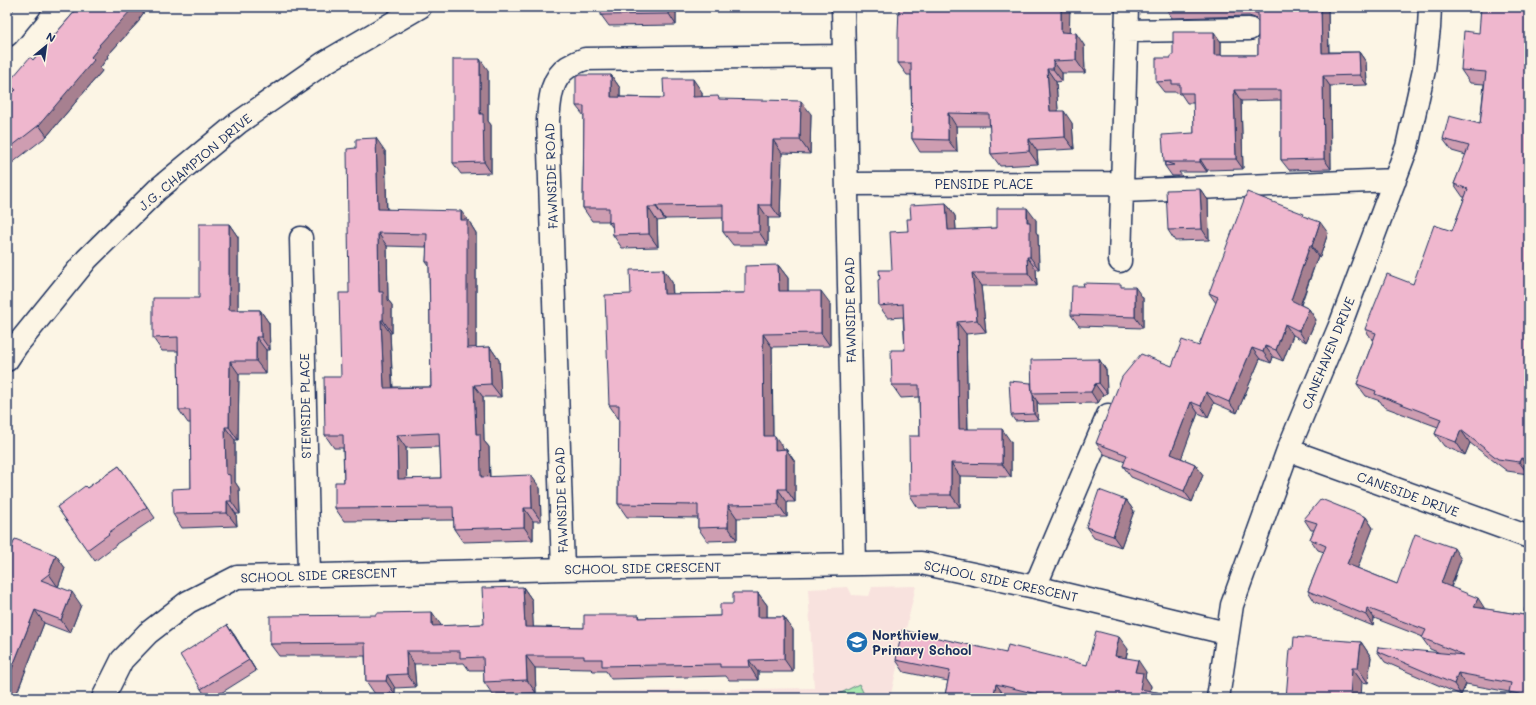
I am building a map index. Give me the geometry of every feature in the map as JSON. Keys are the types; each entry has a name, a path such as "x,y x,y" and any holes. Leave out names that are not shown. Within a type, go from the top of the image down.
{"street":[{"path":"7,35 30,7"},
{"name":"J.G. CHAMPION DRIVE","path":"7,360 17,345 87,259 157,190 238,123 312,72 420,7"},
{"name":"FAWNSIDE ROAD","path":"843,7 855,564"},
{"path":"1120,261 1127,7"},
{"name":"CANEHAVEN DRIVE","path":"1218,698 1226,633 1232,605 1288,450 1341,323 1407,147 1424,70 1430,7"},
{"path":"1126,31 1249,29"},
{"name":"FAWNSIDE ROAD","path":"563,569 548,120 551,97 556,79 567,68 585,59 844,56"},
{"name":"PENSIDE PLACE","path":"847,184 1122,187 1395,180"},
{"name":"STEMSIDE PLACE","path":"301,238 309,574"},
{"path":"1035,587 1112,405"},
{"name":"CANESIDE DRIVE","path":"1288,450 1529,537"},
{"name":"SCHOOL SIDE CRESCENT","path":"103,698 122,660 148,633 188,602 237,577 309,574 920,563 1035,587 1226,633"}],"shaded area":[{"name":"Northview Primary School","path":"916,586 890,698 544,698 595,692 814,688 808,589 848,587 852,595 869,596 872,587"},
{"path":"424,693 489,698 355,698 377,695"}],"green space":[{"path":"859,684 866,698 831,698"}],"building":[{"path":"75,7 131,7 130,8 132,9 99,45 100,46 91,57 94,60 39,125 7,150 7,97 16,90 8,83 30,57 33,60 77,9"},
{"path":"601,7 668,7 669,14 601,15"},
{"path":"899,7 1061,7 1061,32 1076,33 1076,60 1053,61 1053,69 1047,69 1050,111 1064,111 1065,137 1029,139 1029,151 991,154 989,114 948,113 948,140 912,139 911,63 898,63"},
{"path":"1165,7 1201,7 1165,8"},
{"path":"1244,7 1321,7 1322,53 1359,52 1360,75 1323,76 1324,159 1281,160 1281,90 1234,90 1236,159 1200,159 1200,162 1164,162 1162,135 1194,133 1193,93 1180,93 1180,84 1172,84 1172,81 1156,82 1156,58 1171,58 1171,55 1173,55 1173,32 1214,32 1214,55 1258,55 1258,13 1253,13 1248,8"},
{"path":"1481,7 1529,7 1529,460 1521,458 1519,462 1498,459 1461,430 1456,442 1435,434 1441,419 1375,394 1376,391 1357,384 1376,333 1365,329 1387,274 1413,284 1434,225 1452,231 1468,189 1454,184 1469,146 1443,139 1449,116 1480,124 1486,72 1461,70 1464,31 1479,33"},
{"path":"453,59 480,59 480,114 483,114 484,162 453,163"},
{"path":"576,75 611,75 611,97 664,98 663,79 693,79 693,97 718,96 719,99 801,101 800,140 773,140 771,205 759,205 759,232 723,232 723,205 656,206 648,207 649,234 613,235 612,222 609,223 609,208 583,208 584,106 576,106"},
{"path":"376,138 378,209 461,211 461,220 467,220 467,348 490,347 491,384 474,385 476,434 480,434 481,477 531,475 532,508 524,508 524,527 454,529 453,507 335,508 335,482 344,482 343,435 325,435 324,377 341,377 339,293 349,293 347,149 356,148 356,139","holes":["378,233 427,234 426,262 429,262 431,387 384,388 381,320 383,320 383,292 379,292","439,433 441,478 398,479 397,435"]},
{"path":"1165,162 1174,165 1165,166"},
{"path":"1200,189 1202,229 1168,230 1166,190"},
{"path":"1247,192 1304,214 1303,216 1320,222 1312,246 1310,245 1291,300 1309,309 1299,331 1285,324 1276,350 1265,346 1263,352 1252,348 1229,402 1206,392 1201,406 1191,402 1171,454 1195,464 1184,491 1123,466 1127,455 1096,443 1122,377 1141,354 1172,366 1182,340 1199,346 1218,297 1209,293"},
{"path":"946,203 948,230 997,228 997,208 1027,208 1027,222 1030,222 1030,257 1027,257 1028,273 972,273 977,320 957,322 959,429 1002,429 1002,464 951,463 951,495 910,495 909,436 920,436 919,385 892,385 891,350 905,350 903,304 879,306 879,270 892,270 890,232 908,231 907,219 911,219 910,205"},
{"path":"199,224 229,224 229,310 260,310 261,337 256,337 256,361 230,361 229,427 225,427 226,474 230,475 231,501 227,501 227,513 173,514 172,489 191,488 190,410 179,410 178,337 153,338 153,298 199,298"},
{"path":"778,265 779,291 821,291 821,333 763,334 764,436 775,436 775,450 786,449 786,489 778,489 778,504 728,505 728,527 698,528 698,505 618,504 619,405 609,405 605,295 631,294 630,270 663,269 664,294 745,293 745,266"},
{"path":"1083,283 1121,284 1121,287 1135,287 1135,317 1071,315 1072,286 1084,286"},
{"path":"1099,359 1099,383 1095,384 1091,392 1032,393 1031,360"},
{"path":"1009,381 1031,383 1034,414 1011,415"},
{"path":"119,466 147,507 108,533 109,534 87,550 57,507 85,486 87,488"},
{"path":"1099,490 1126,500 1113,536 1086,527"},
{"path":"1321,499 1366,517 1347,564 1397,584 1415,534 1454,548 1441,583 1478,598 1474,607 1524,615 1525,608 1529,609 1529,696 1509,692 1511,683 1458,673 1454,684 1377,651 1378,647 1464,655 1422,638 1426,630 1367,608 1366,615 1308,591 1326,546 1310,539 1317,523 1304,519"},
{"path":"15,539 56,555 49,574 41,580 72,592 61,620 35,610 7,681 7,560"},
{"path":"523,587 525,627 584,628 584,615 639,615 639,618 720,616 720,604 733,604 733,593 758,593 758,617 784,617 784,659 749,660 750,667 720,667 720,664 602,666 602,659 584,659 584,656 526,656 527,680 484,682 483,657 460,658 460,651 406,651 407,674 387,675 386,681 366,681 365,643 270,644 270,616 376,615 376,613 432,612 432,626 484,624 482,588"},
{"path":"227,625 249,660 201,689 180,655"},
{"path":"902,630 1006,653 1008,645 1087,665 1096,631 1119,637 1115,656 1138,660 1135,672 1143,673 1140,689 1167,694 1167,698 1066,698 1055,695 1055,698 1053,698 996,684 993,698 961,698 945,695 950,671 896,660"},
{"path":"1294,637 1361,642 1358,668 1352,668 1350,698 1286,698 1290,649 1293,649"},
{"path":"151,695 162,698 151,698"}],"place":[{"name":"Northview Primary School","path":"857,642"}]}
